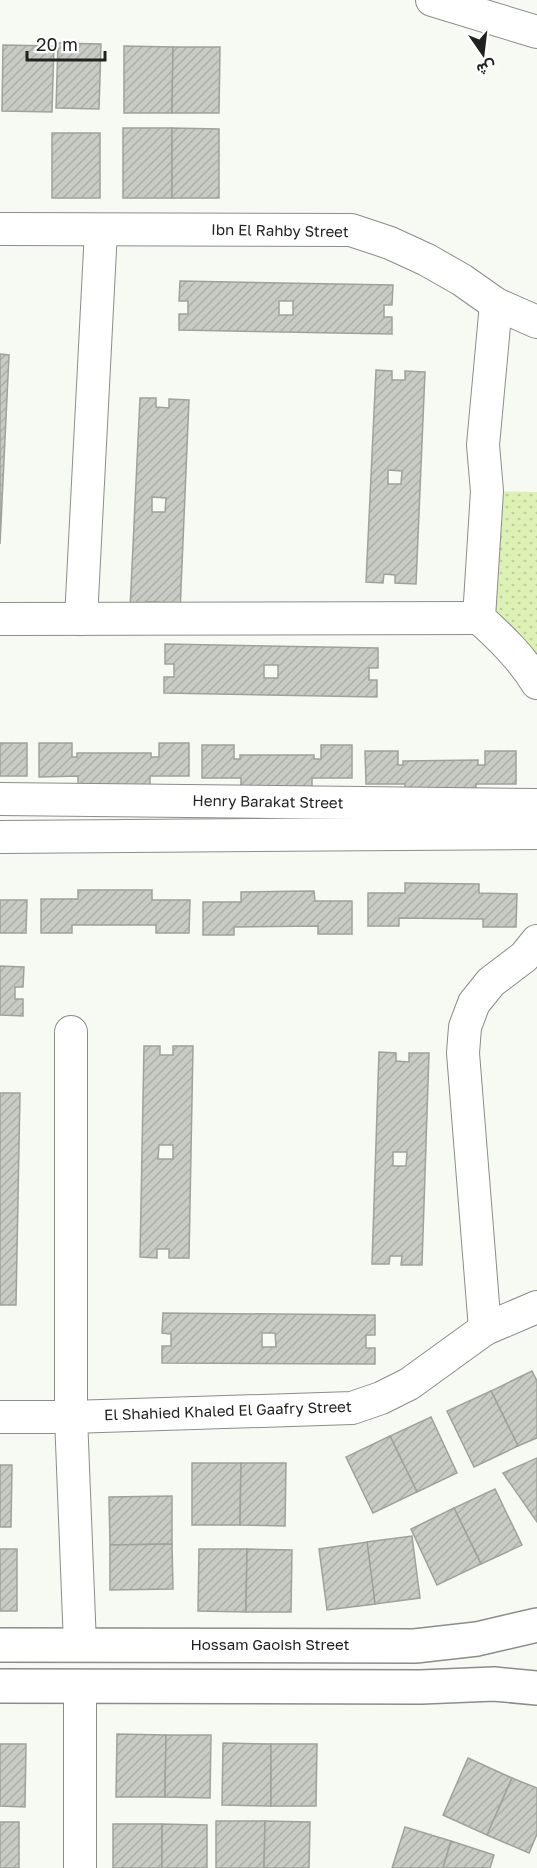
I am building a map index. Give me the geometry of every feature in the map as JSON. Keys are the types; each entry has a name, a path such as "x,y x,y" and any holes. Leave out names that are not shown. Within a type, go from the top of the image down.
{"street":[{"path":"432,0 537,32"},
{"name":"Ibn El Rahby Street","path":"0,229 351,230 390,243 427,260 462,280 496,304 537,322"},
{"path":"81,619 101,230"},
{"path":"479,618 487,491 483,444 496,304"},
{"path":"0,619 479,618 518,657 537,683"},
{"name":"Henry Barakat Street","path":"0,799 537,805"},
{"name":"Henry Barakat Street","path":"0,837 537,833"},
{"path":"485,1329 463,1053 465,1027 474,1003 491,982 524,957 537,941"},
{"path":"71,1032 71,1417 80,1645"},
{"name":"El Shahied Khaled El Gaafry Street","path":"0,1417 71,1417 352,1408 381,1398 409,1384 485,1329 537,1307"},
{"name":"Hossam Gaoish Street","path":"0,1645 415,1646 477,1639 537,1625"},
{"path":"0,1686 421,1687 494,1684 537,1688"},
{"path":"80,1686 80,1868"}],"green space":[{"path":"487,491 537,492 537,683 479,618"}],"building":[{"path":"58,43 101,44 99,109 56,108"},
{"path":"3,45 54,46 52,112 2,111"},
{"path":"124,46 173,47 172,113 124,113"},
{"path":"173,47 220,47 219,113 172,113"},
{"path":"123,128 172,128 172,198 123,198"},
{"path":"172,128 219,129 219,198 172,198"},
{"path":"52,133 100,133 100,198 52,198"},
{"path":"180,281 393,285 392,305 384,305 384,317 392,317 392,334 179,330 179,314 188,314 188,301 179,301","holes":["279,301 293,301 293,315 279,315"]},
{"path":"0,354 9,355 0,544"},
{"path":"376,370 392,371 392,380 405,380 405,371 425,372 416,584 395,583 395,575 384,574 383,583 366,582","holes":["388,470 402,471 401,484 388,484"]},
{"path":"140,398 156,398 156,407 169,408 169,399 189,400 180,612 159,611 159,602 147,602 147,610 130,609","holes":["152,497 166,498 165,512 152,512"]},
{"path":"165,644 378,648 378,668 369,668 369,680 377,680 377,697 164,693 164,677 174,677 174,664 165,664","holes":["264,665 278,665 278,678 264,678"]},
{"path":"0,743 27,743 27,776 0,776"},
{"path":"39,743 72,743 72,757 77,757 77,753 151,753 151,757 159,757 159,743 189,743 189,776 150,776 150,786 78,786 78,776 39,777"},
{"path":"202,745 234,745 234,759 240,759 240,755 314,755 314,759 321,759 321,745 352,745 352,778 312,778 312,788 241,788 241,778 202,778"},
{"path":"365,751 398,751 398,765 403,765 403,761 478,760 478,765 485,765 485,751 516,751 516,784 476,784 476,794 405,794 405,784 366,784"},
{"path":"405,883 479,884 479,893 517,894 516,927 483,927 483,919 399,918 399,926 368,926 368,893 405,893"},
{"path":"78,890 152,890 152,900 190,900 189,933 156,933 156,925 72,925 72,933 41,933 41,899 78,899"},
{"path":"314,891 315,901 352,901 352,934 318,934 318,926 234,927 234,935 203,935 203,902 241,902 241,892"},
{"path":"0,900 27,900 26,933 0,933"},
{"path":"0,966 24,967 23,987 15,987 15,999 23,999 23,1016 0,1015"},
{"path":"144,1046 160,1046 160,1055 173,1055 173,1046 193,1046 189,1258 169,1258 169,1249 157,1249 157,1258 140,1257","holes":["159,1145 173,1145 173,1159 158,1159"]},
{"path":"379,1052 396,1053 396,1061 409,1062 409,1053 429,1053 422,1265 401,1265 402,1256 390,1256 389,1264 372,1264","holes":["393,1152 407,1152 406,1166 393,1166"]},
{"path":"0,1093 20,1093 16,1305 0,1305"},
{"path":"163,1313 375,1315 375,1335 366,1335 366,1348 375,1348 375,1364 162,1363 162,1346 171,1346 171,1334 162,1333","holes":["262,1333 275,1333 276,1347 262,1347"]},
{"path":"532,1371 537,1381 537,1438 518,1446 491,1391"},
{"path":"491,1391 518,1446 474,1467 447,1411"},
{"path":"431,1417 457,1473 417,1492 390,1436"},
{"path":"390,1436 417,1492 373,1513 346,1457"},
{"path":"537,1458 537,1522 503,1473"},
{"path":"192,1463 241,1463 240,1525 192,1525"},
{"path":"241,1463 286,1463 285,1526 240,1525"},
{"path":"0,1465 12,1465 11,1527 0,1527"},
{"path":"495,1489 522,1545 481,1564 454,1508"},
{"path":"172,1496 172,1544 110,1545 109,1497"},
{"path":"454,1508 481,1564 437,1585 411,1529"},
{"path":"412,1536 420,1598 375,1604 367,1542"},
{"path":"367,1542 375,1604 327,1610 319,1549"},
{"path":"172,1544 173,1589 110,1590 110,1545"},
{"path":"0,1549 17,1549 17,1611 0,1611"},
{"path":"199,1549 247,1549 246,1612 198,1611"},
{"path":"247,1549 292,1550 291,1612 246,1612"},
{"path":"117,1734 166,1735 165,1797 116,1797"},
{"path":"166,1735 211,1735 210,1798 165,1797"},
{"path":"223,1743 271,1744 271,1806 222,1805"},
{"path":"0,1744 26,1744 25,1807 0,1806"},
{"path":"271,1744 317,1744 316,1806 271,1806"},
{"path":"468,1758 512,1778 487,1835 443,1815"},
{"path":"512,1778 537,1788 537,1834 529,1853 487,1835"},
{"path":"216,1821 265,1821 264,1868 216,1868"},
{"path":"265,1821 310,1822 309,1868 264,1868"},
{"path":"0,1822 19,1822 19,1868 0,1868"},
{"path":"113,1824 162,1824 162,1868 113,1868"},
{"path":"162,1824 207,1825 207,1868 162,1868"},
{"path":"405,1827 451,1841 443,1868 392,1868"},
{"path":"451,1841 494,1855 490,1868 443,1868"}]}
